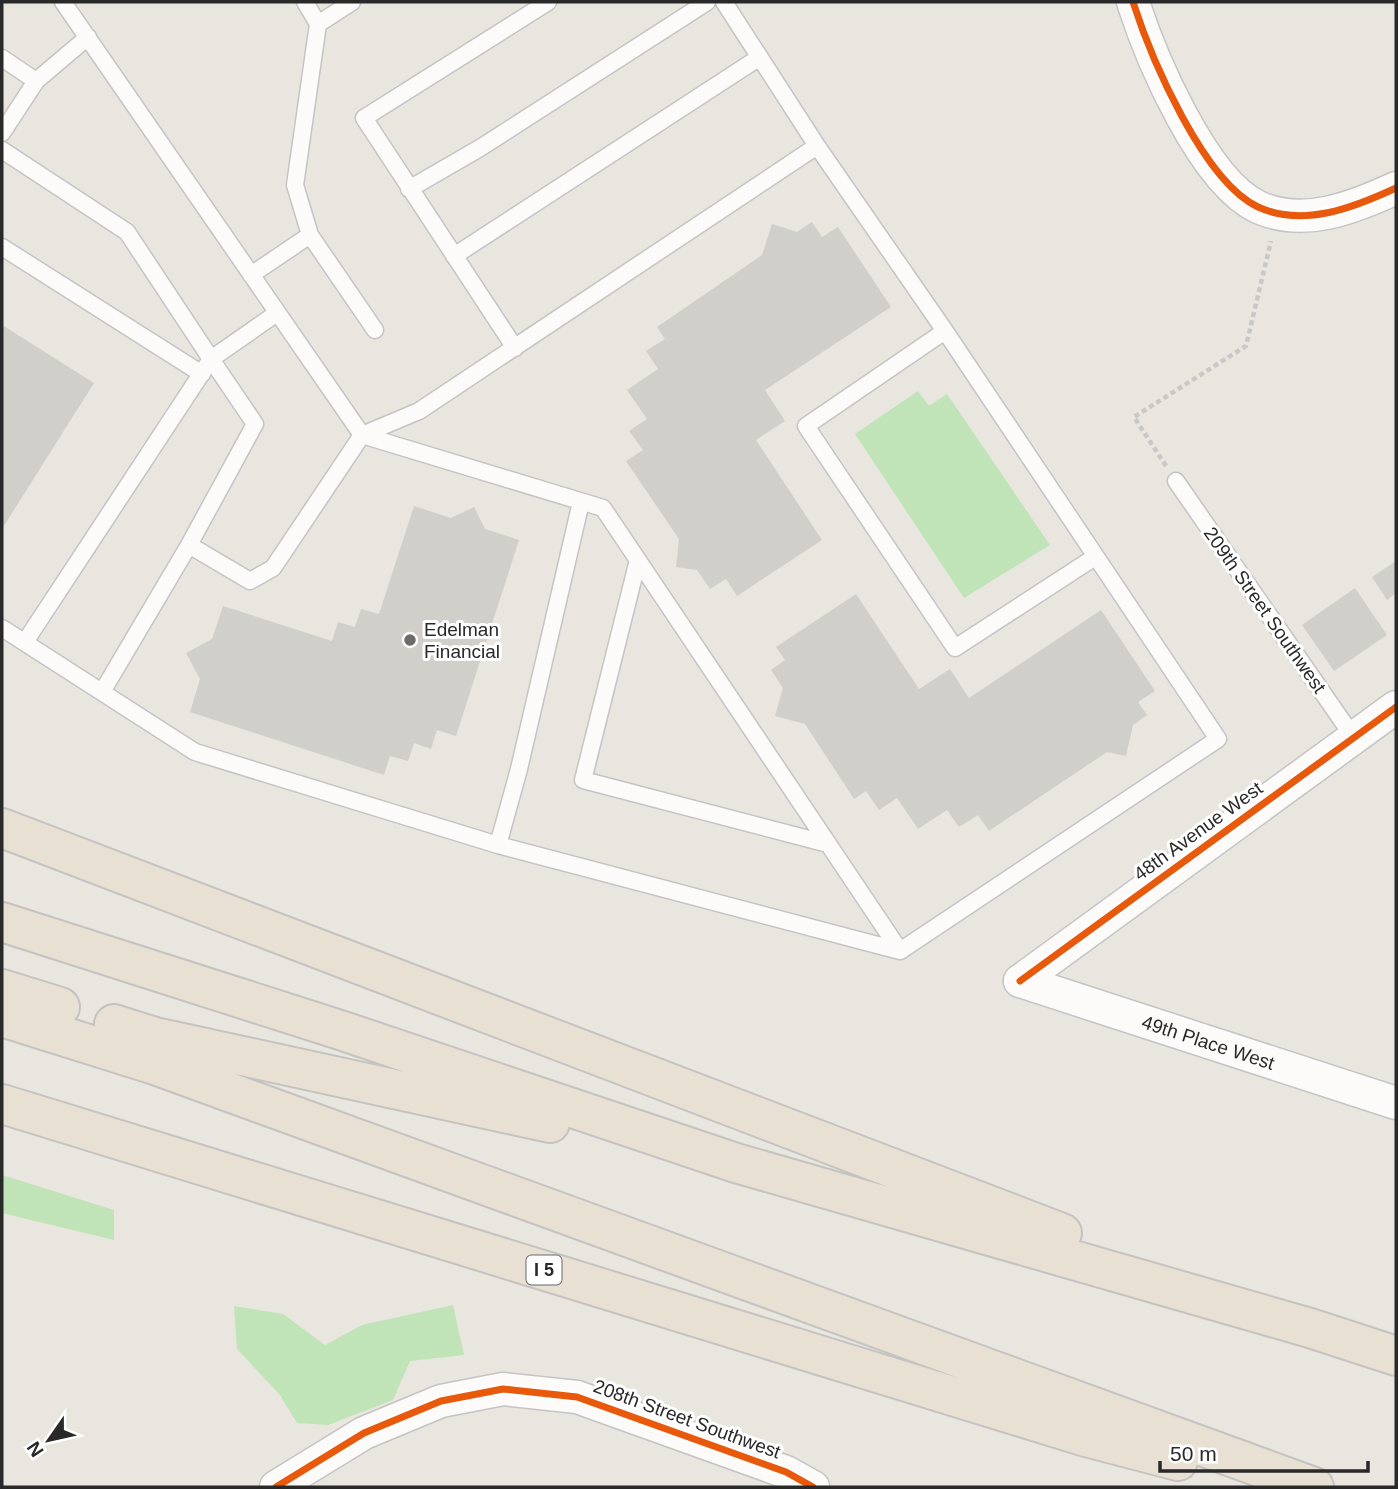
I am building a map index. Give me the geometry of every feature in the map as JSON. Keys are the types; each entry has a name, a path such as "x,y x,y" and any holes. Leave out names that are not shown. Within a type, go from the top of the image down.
{"highway":[{"path":"2,828 1310,1328"},
{"path":"2,922 340,1030 736,1163 1310,1328 1396,1356"},
{"path":"2,989 155,1037 736,1163"},
{"path":"2,1017 152,1064 1314,1487"},
{"name":"I 5","path":"2,1104 1086,1437 1276,1487"}],"street":[{"path":"1133,2 1147,47 1180,113 1220,175 1258,207 1298,216 1353,208 1396,188"},
{"name":"48th Avenue West","path":"1020,982 1396,708"},
{"name":"49th Place West","path":"1020,982 1396,1103"},
{"name":"208th Street Southwest","path":"276,1487 364,1433 441,1401 503,1389 577,1396 786,1472 813,1487"}],"lane":[{"path":"63,2 362,435 603,508 900,951"},
{"path":"305,2 318,24 295,185 310,235 375,330"},
{"path":"318,24 352,2"},
{"path":"515,348 364,118 548,2"},
{"path":"409,188 480,148 707,2"},
{"path":"2,628 195,752 498,845 900,951 1219,739 945,331 817,146 724,2"},
{"path":"2,133 36,80 88,37"},
{"path":"454,256 760,57"},
{"path":"2,58 36,80"},
{"path":"189,545 250,581 273,568 362,435 419,411 817,146"},
{"path":"2,150 127,232 255,424 189,545 102,692"},
{"path":"251,275 310,235"},
{"path":"5,252 202,374"},
{"path":"25,642 211,359 277,313"},
{"path":"945,331 806,426 955,648 1095,557"},
{"name":"209th Street Southwest","path":"1176,481 1354,738"},
{"path":"498,845 519,769 581,502"},
{"path":"638,561 583,779 828,844"}],"path":[{"path":"1176,481 1134,418 1246,346 1270,243 1274,211"}],"green space":[{"path":"918,391 929,406 947,394 1050,545 964,598 855,434"},
{"path":"2,1175 114,1210 114,1240 2,1213"},
{"path":"453,1305 464,1355 410,1361 393,1400 328,1425 297,1423 280,1395 237,1349 234,1306 283,1314 325,1345 362,1325"}],"building":[{"path":"812,222 822,237 838,227 891,307 765,390 785,421 756,440 822,540 737,596 726,579 710,589 697,570 676,567 679,539 626,461 643,450 629,431 647,419 627,390 658,369 646,351 665,339 657,327 762,255 772,224 797,232"},
{"path":"2,325 94,383 2,529"},
{"name":"Edelman Financial","path":"414,506 451,518 474,507 485,529 519,540 456,736 437,730 431,749 414,743 408,761 390,756 384,775 190,712 200,679 186,653 212,639 223,606 332,641 338,622 355,627 361,609 379,614"},
{"path":"1396,561 1396,593 1387,600 1372,577"},
{"path":"1355,588 1387,635 1334,671 1302,625"},
{"path":"856,594 919,689 950,669 969,698 1101,610 1155,691 1138,702 1147,715 1133,725 1126,756 1107,752 989,831 978,815 959,827 947,810 918,829 897,798 879,810 866,791 854,799 805,724 775,716 783,688 771,670 785,660 776,647"}],"cycle path":[{"path":"1133,2 1152,54 1182,116 1218,172 1238,193 1258,207 1293,216 1346,208 1396,188"},
{"path":"1020,981 1396,707"},
{"path":"276,1487 364,1433 441,1401 503,1389 577,1397 786,1472 813,1487"}],"place":[{"name":"Edelman Financial","path":"410,640"}]}
